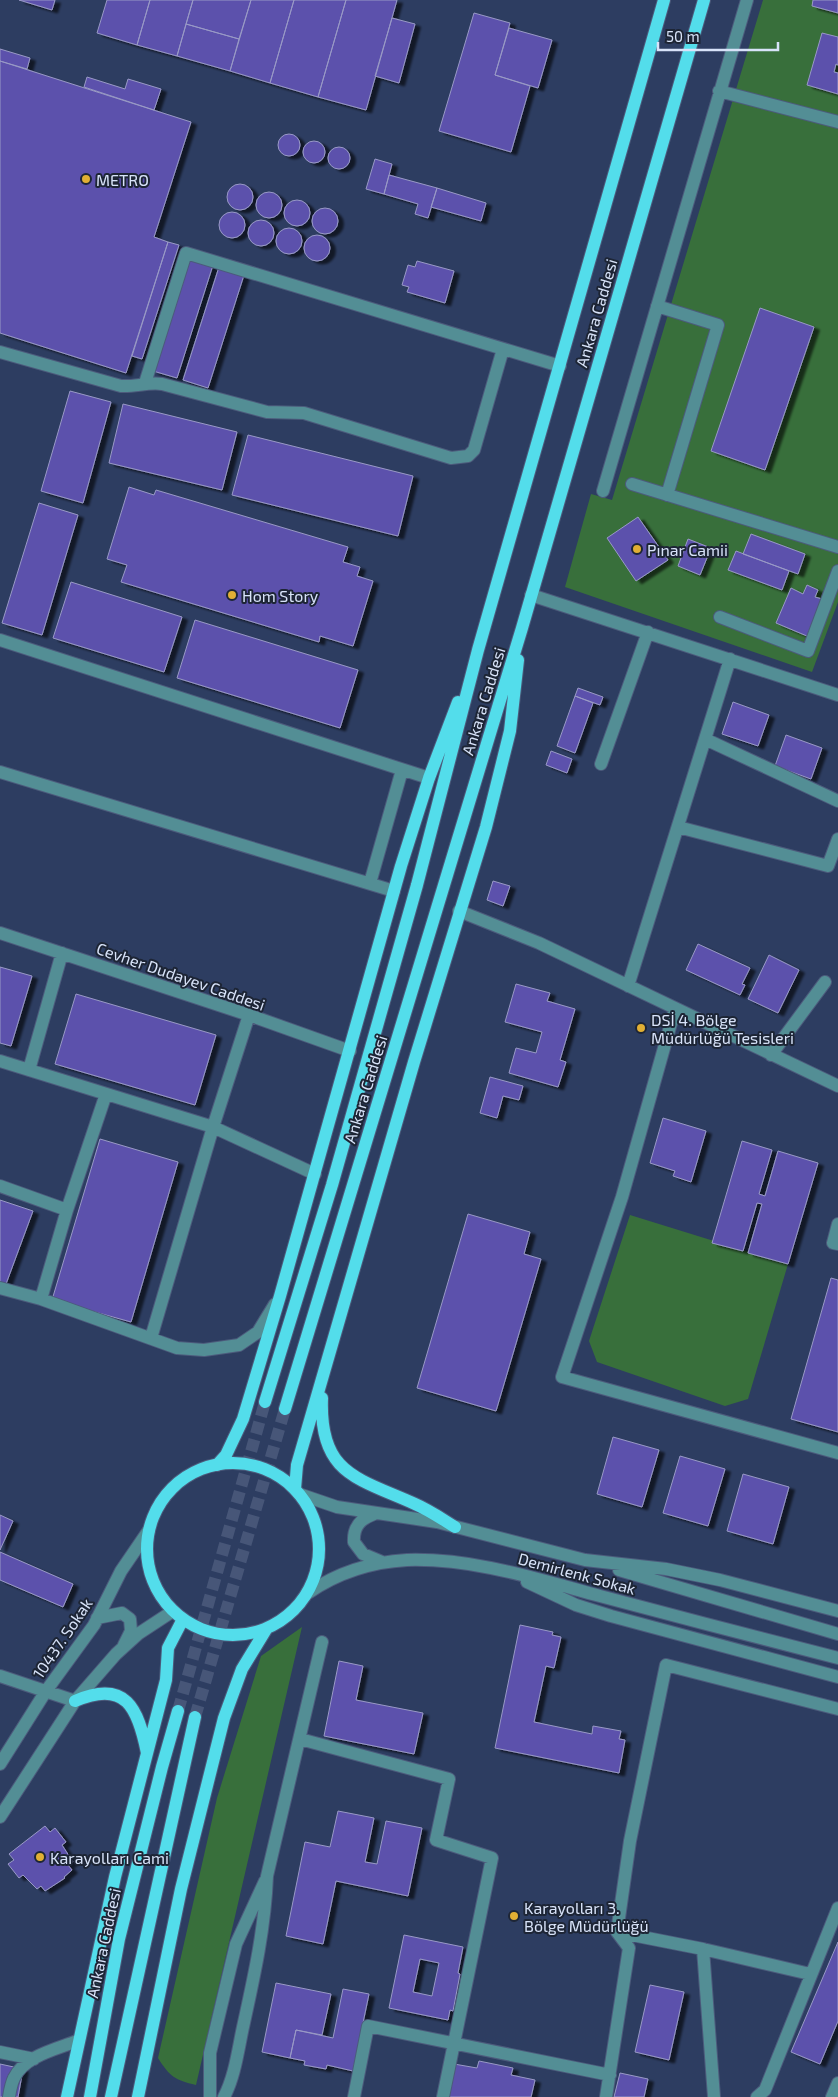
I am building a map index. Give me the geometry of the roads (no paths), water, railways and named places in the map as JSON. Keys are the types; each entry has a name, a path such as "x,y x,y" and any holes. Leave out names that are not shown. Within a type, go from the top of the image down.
{"main road":[{"name":"Ankara Caddesi","path":"265,1402 332,1185 414,895 478,650 664,0"},
{"name":"Ankara Caddesi","path":"285,1409 522,628 704,0"},
{"path":"297,1491 297,1465 459,911 486,827 510,731 522,628"},
{"path":"217,1465 226,1455 243,1419 315,1174 394,891 430,778 478,650"},
{"path":"323,1378 323,1428 328,1446 338,1464 357,1479 416,1504 455,1526"},
{"path":"241,1464 258,1467 275,1474 297,1491 314,1520 319,1544 317,1569 308,1592 286,1617 267,1628 243,1635 218,1634 194,1626 178,1615 164,1601 152,1579 147,1555 149,1530 160,1504 173,1488 190,1475 217,1465 241,1464"},
{"path":"66,2097 115,1877 166,1680 168,1648 178,1615"},
{"path":"138,2097 181,1889 224,1718 242,1669 267,1628"},
{"path":"74,1701 91,1694 103,1692 114,1694 124,1699 138,1719 147,1757"},
{"name":"Ankara Caddesi","path":"90,2097 119,1939 178,1711"},
{"path":"111,2097 195,1717"}],"street":[{"path":"603,491 747,0"},
{"path":"719,91 838,122"},
{"path":"145,383 186,253 560,366"},
{"path":"657,306 718,324 667,494"},
{"path":"0,352 121,386 130,387 145,383 162,384 267,412 304,413 445,457 462,457 472,454 476,446 503,349"},
{"path":"632,484 838,547"},
{"path":"720,618 808,651 838,571"},
{"path":"531,595 838,696"},
{"path":"602,764 648,632"},
{"path":"0,640 430,778"},
{"path":"628,986 730,659"},
{"path":"705,739 838,801"},
{"path":"370,883 402,770"},
{"path":"0,772 394,891"},
{"path":"678,827 828,866 838,838"},
{"path":"459,911 539,943 838,1086"},
{"name":"Cevher Dudayev Caddesi","path":"0,933 249,1015 350,1051"},
{"path":"29,1070 62,953"},
{"path":"772,1055 825,982"},
{"path":"675,1009 622,1197 562,1377 838,1453"},
{"path":"151,1338 213,1127 249,1015"},
{"path":"0,1061 213,1127 315,1174"},
{"path":"41,1299 67,1210 106,1094"},
{"path":"0,1186 67,1210"},
{"path":"838,1224 833,1242 838,1244"},
{"path":"0,1288 41,1299 177,1348 204,1350 239,1345 258,1332 280,1296"},
{"path":"297,1491 332,1506 455,1526 585,1560 666,1569 702,1576 838,1611"},
{"path":"374,1514 359,1522 355,1528 354,1542 363,1554 385,1563"},
{"name":"10437. Sokak","path":"0,1764 46,1691 76,1652 97,1618 121,1571 149,1530"},
{"name":"Demirlenk Sokak","path":"308,1592 324,1582 348,1572 385,1563 405,1560 443,1561 504,1571 838,1658"},
{"name":"Demirlenk Sokak","path":"585,1560 838,1634"},
{"path":"504,1571 568,1602 611,1616 838,1677"},
{"path":"97,1618 114,1613 122,1613 130,1619 131,1631 122,1650"},
{"path":"0,1817 74,1701 138,1634 178,1615"},
{"path":"210,2097 210,2053 236,1944 267,1876 322,1642"},
{"path":"606,2097 629,1948 616,1932 630,1842 666,1665 838,1709"},
{"path":"0,1676 74,1701"},
{"path":"300,1738 449,1779 436,1840 492,1858 443,2097"},
{"path":"224,2097 234,2072 261,1943 266,1909 267,1876"},
{"path":"757,2097 765,2090 838,1908"},
{"path":"616,1932 703,1949 810,1974"},
{"path":"703,1949 714,2097"},
{"path":"354,2097 368,2026 455,2042 610,2075"},
{"path":"9,2097 18,2071 34,2059 77,2041"},
{"path":"0,2052 34,2059"},
{"path":"832,2097 838,2083"}],"tunnel":[{"path":"178,1711 265,1402"},
{"path":"195,1717 285,1409"}],"place":[{"name":"METRO","path":"86,179"},
{"name":"Pınar Camii","path":"637,549"},
{"name":"Hom Story","path":"232,595"},
{"name":"DSİ 4. Bölge Müdürlüğü Tesisleri","path":"641,1028"},
{"name":"Karayolları Cami","path":"40,1857"},
{"name":"Karayolları 3. Bölge Müdürlüğü","path":"514,1916"}]}
